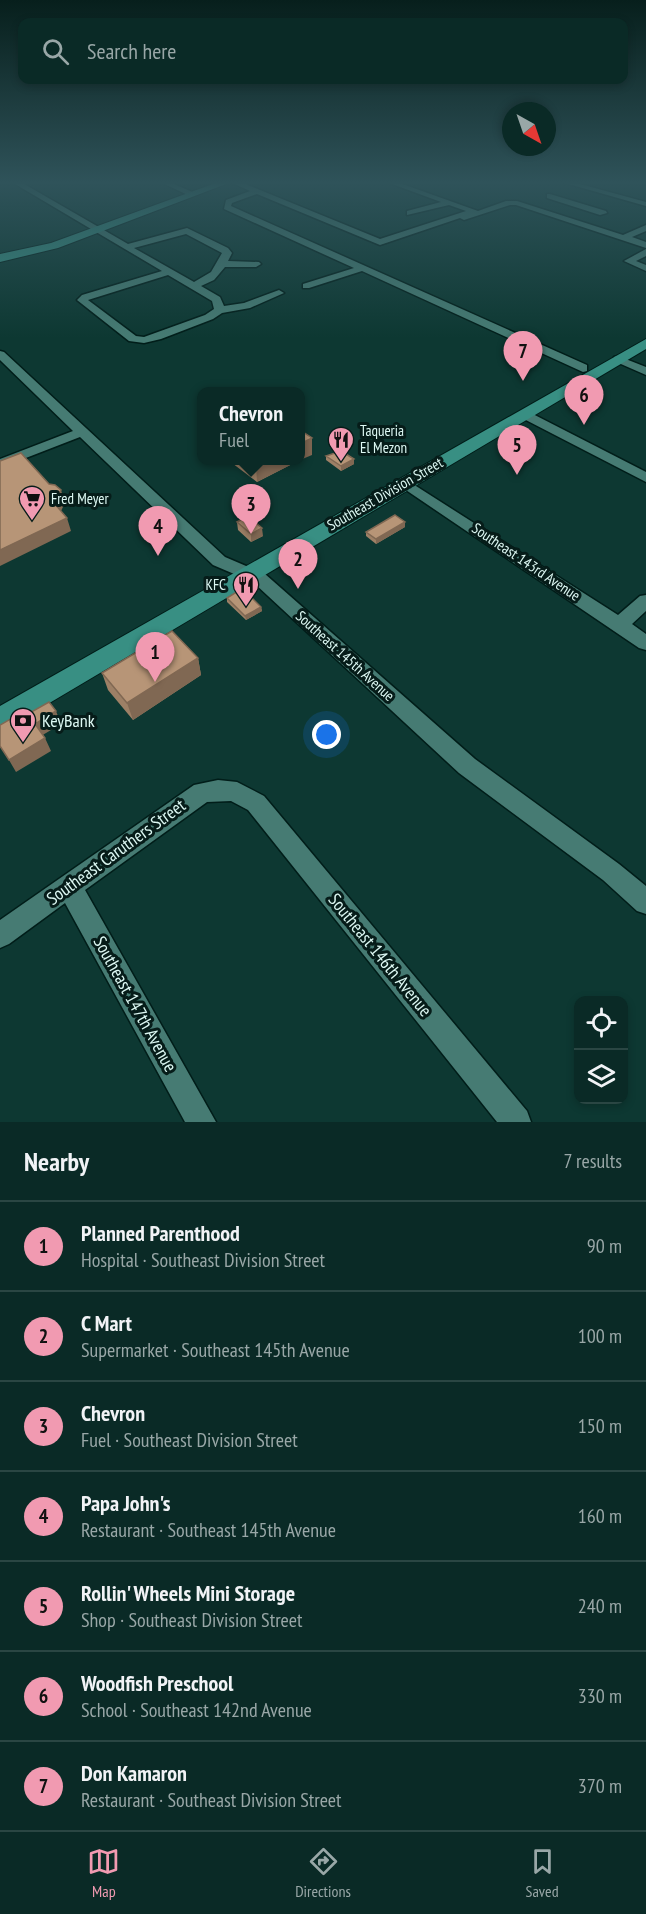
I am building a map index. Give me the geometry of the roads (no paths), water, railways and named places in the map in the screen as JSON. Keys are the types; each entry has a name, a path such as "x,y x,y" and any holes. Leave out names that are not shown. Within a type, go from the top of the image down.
{"main road":[{"path":"0,258 40,250 87,233"},
{"name":"Southeast Division Street","path":"0,702 405,483 525,414 646,333"},
{"path":"618,359 614,356 627,348 629,343"},
{"name":"Southeast Division Street","path":"0,718 427,458 588,371 618,359 646,343"},
{"path":"405,483 407,476 427,458"}],"street":[{"path":"103,233 216,299 219,303 219,310"},
{"path":"126,246 175,233"},
{"path":"193,286 212,279 223,264 227,253 194,233"},
{"path":"285,233 588,371"},
{"path":"359,233 380,242 406,233"},
{"path":"610,233 646,245"},
{"path":"623,238 634,233"},
{"path":"646,252 629,261 646,268"},
{"path":"223,264 256,264"},
{"path":"306,286 363,268"},
{"path":"169,272 86,297 82,300 83,303 136,340 157,337 209,317 219,310 246,306 279,293"},
{"name":"Southeast 145th Avenue","path":"0,354 219,561 259,578 467,766 610,872 646,902"},
{"path":"618,359 646,371"},
{"path":"525,414 646,478"},
{"path":"0,464 82,432"},
{"name":"Southeast 143rd Avenue","path":"405,483 646,643"},
{"path":"619,624 646,601"},
{"name":"Southeast Caruthers Street","path":"0,935 202,792 227,789 240,792"},
{"name":"Southeast 146th Avenue","path":"240,792 256,803 516,1122"},
{"name":"Southeast 147th Avenue","path":"69,886 201,1122"}],"place":[{"name":"Don Kamaron","path":"523,381"},
{"name":"Woodfish Preschool","path":"584,425"},
{"name":"Taqueria El Mezon","path":"341,463"},
{"name":"Rollin' Wheels Mini Storage","path":"517,475"},
{"name":"Fred Meyer","path":"32,522"},
{"name":"Chevron","path":"251,534"},
{"name":"Papa John's","path":"158,556"},
{"name":"C Mart","path":"298,589"},
{"name":"KFC","path":"246,608"},
{"name":"Planned Parenthood","path":"155,682"},
{"name":"KeyBank","path":"23,744"}]}
